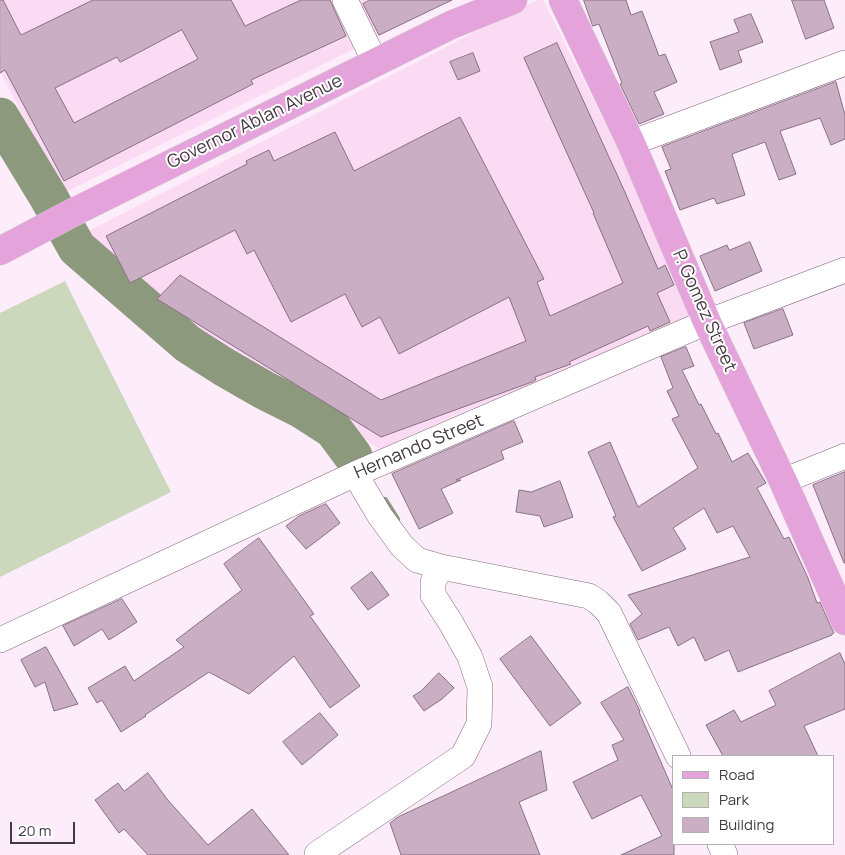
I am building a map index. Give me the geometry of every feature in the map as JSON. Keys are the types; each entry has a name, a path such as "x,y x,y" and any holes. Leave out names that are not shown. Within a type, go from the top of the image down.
{"main road":[{"name":"Governor Ablan Avenue","path":"0,252 61,219 375,62 452,25 513,0"},
{"name":"P. Gomez Street","path":"563,0 631,143 707,322 783,481 845,621"}],"street":[{"path":"345,0 375,62"},
{"path":"631,143 845,63"},
{"name":"Hernando Street","path":"0,640 355,474 707,322 845,270"},
{"path":"783,481 845,456"},
{"path":"355,474 380,516 402,546 416,560 441,567 589,596 598,602 609,613 678,755"},
{"path":"317,854 463,756 478,724 480,687 470,657 432,595 433,582 441,567"}],"shaded area":[{"path":"0,0 452,0 64,193 0,72"},
{"path":"537,0 543,0 702,316 463,412 380,449 130,291 79,236"}],"green space":[{"path":"65,281 171,492 0,577 0,313"}],"building":[{"path":"0,0 3,0 21,35 93,0 231,0 245,26 301,0 330,0 346,36 251,80 253,84 64,181 5,70 0,73","holes":["182,30 198,59 74,123 55,88 117,57 120,62"]},
{"path":"370,0 452,0 379,35 363,4"},
{"path":"584,0 626,0 631,15 642,11 659,56 665,54 677,82 654,92 664,114 639,124 620,84 622,83 599,24 593,26"},
{"path":"792,0 824,0 834,28 806,39"},
{"path":"751,14 763,42 738,51 742,62 720,70 710,42 739,32 734,20"},
{"path":"557,43 658,269 665,265 674,285 657,293 670,322 650,331 648,326 569,362 571,364 535,377 536,380 532,382 381,437 157,299 180,275 381,400 526,341 509,297 399,354 380,317 362,327 345,294 291,322 254,250 247,254 235,230 130,283 106,236 247,164 246,161 269,150 274,161 335,132 354,171 460,117 544,279 537,282 550,316 623,283 594,213 524,58"},
{"path":"473,53 480,71 458,80 450,62"},
{"path":"836,82 845,115 845,139 831,145 820,118 780,131 796,174 779,180 765,142 732,154 745,195 717,204 714,198 680,210 665,171 671,169 662,147"},
{"path":"750,242 762,271 715,291 700,256 727,245 729,250"},
{"path":"783,309 793,335 754,349 744,323"},
{"path":"686,347 694,366 682,370 699,405 701,404 716,434 718,433 732,462 748,453 766,483 757,488 784,539 789,537 817,603 820,602 834,633 738,672 729,650 705,661 694,637 678,646 669,627 638,640 630,624 642,614 628,595 750,557 733,526 717,533 704,508 673,528 686,549 642,571 613,517 616,516 588,452 610,442 638,507 698,468 672,419 679,416 667,391 673,388 661,357"},
{"path":"514,421 523,442 501,451 504,459 456,480 461,480 441,489 453,513 419,529 392,474"},
{"path":"845,472 845,563 844,563 813,485"},
{"path":"560,481 573,517 544,527 540,516 516,512 519,490 531,492"},
{"path":"326,504 340,523 306,549 286,526 299,516"},
{"path":"259,538 314,614 310,616 360,686 330,708 294,656 249,694 209,672 121,732 102,700 97,703 88,688 125,666 134,681 184,647 176,640 242,590 224,564"},
{"path":"372,572 389,595 368,610 351,588"},
{"path":"122,599 137,622 109,640 102,629 74,646 63,626"},
{"path":"531,636 581,703 550,726 500,659"},
{"path":"46,647 78,704 54,711 45,682 35,687 21,660"},
{"path":"840,653 845,664 845,709 804,726 818,755 722,755 706,725 734,710 741,722 776,705 769,691"},
{"path":"439,673 454,688 424,711 413,696 421,691"},
{"path":"628,687 640,711 672,787 672,845 674,845 674,855 621,855 662,836 641,795 592,819 573,782 618,760 612,745 624,740 601,703"},
{"path":"320,713 338,735 302,765 283,742"},
{"path":"541,751 547,790 519,802 540,855 401,855 390,823 398,817"},
{"path":"148,773 167,799 208,845 252,809 289,855 148,855 124,829 119,833 95,800 118,783 124,791"}],"waterway":[{"path":"0,117 77,248 188,344 224,367 302,409 333,429 353,456"},
{"path":"385,500 397,519"}]}
